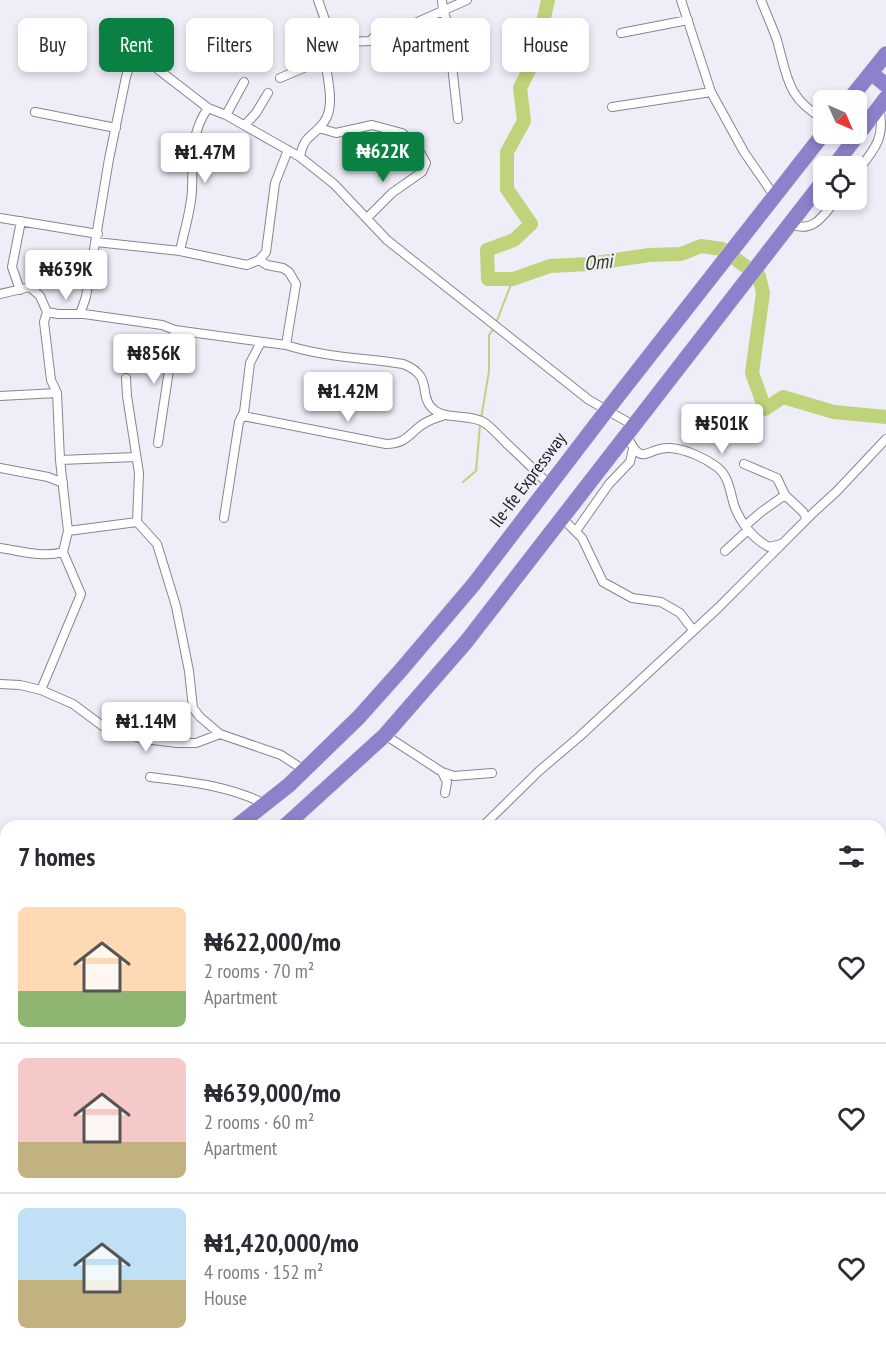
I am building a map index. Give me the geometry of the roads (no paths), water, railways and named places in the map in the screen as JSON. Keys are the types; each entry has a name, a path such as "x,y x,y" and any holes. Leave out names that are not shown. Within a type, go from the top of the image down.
{"highway":[{"path":"857,90 886,54"},
{"path":"871,73 886,85"},
{"path":"842,156 883,103"},
{"name":"Ile-Ife Expressway","path":"245,820 289,785 359,717 474,584 816,144"},
{"path":"292,820 385,735 466,642 813,194"}],"street":[{"path":"318,0 324,18"},
{"path":"442,0 442,10 447,21 458,119"},
{"path":"359,41 370,41 376,34 394,32 467,0"},
{"path":"681,0 711,92 744,152 775,197"},
{"path":"760,0 773,29 787,81 800,100 813,110"},
{"path":"621,33 687,20"},
{"path":"84,314 80,314 86,297 116,128 131,60 138,54 208,108 245,125 300,157 334,184 387,240 630,429 633,449 630,462 609,484 576,531"},
{"path":"280,78 294,72"},
{"path":"300,157 306,139 326,121 330,109 328,72"},
{"path":"226,115 244,82"},
{"path":"612,107 711,92"},
{"path":"245,125 256,113 268,93"},
{"path":"867,159 880,142 883,103"},
{"path":"180,251 190,206 194,138 208,108"},
{"path":"35,112 116,128"},
{"path":"319,128 336,133 372,125 402,133 417,147 426,163 422,172 392,193 367,218"},
{"path":"0,219 21,221 97,238 180,251 247,265 260,260 266,252 275,183 288,150"},
{"path":"790,224 806,228 816,222 827,210"},
{"path":"20,290 12,267 21,221"},
{"path":"260,260 267,265 283,268 289,272 296,284 285,345"},
{"path":"0,294 30,287 40,296 47,312 44,322 51,380 57,393 60,460 68,531 63,552 81,594 41,690"},
{"path":"47,312 84,314 175,330 285,345 301,350 403,364 413,368 423,379 428,403 433,409 445,415 470,418 484,423 549,485"},
{"path":"158,443 175,330"},
{"path":"224,518 239,422 243,416 250,363 261,342"},
{"path":"126,378 139,473 137,522 157,544 176,606 189,672 193,708 220,734 281,755 304,770"},
{"path":"0,396 57,393"},
{"path":"243,416 386,444 398,444 430,420 445,415"},
{"path":"489,820 539,771 579,737 693,630 808,515 837,491 886,439"},
{"path":"633,449 640,454 667,448 684,450 717,467 727,480 734,504 747,528 764,545 769,547 781,544"},
{"path":"60,460 136,457"},
{"path":"744,464 777,478 785,495 808,515"},
{"path":"0,468 48,477 63,483"},
{"path":"725,551 761,512 785,495"},
{"path":"562,518 582,538 603,582 632,598 661,602 680,613 693,630"},
{"path":"68,531 137,522"},
{"path":"763,562 764,545"},
{"path":"0,548 45,555 63,552"},
{"path":"0,684 20,685 41,690 73,704 104,727 144,740 196,742 220,734"},
{"path":"385,735 451,779 492,773"},
{"path":"150,777 215,786 248,795 265,804"},
{"path":"445,793 451,779"}],"waterway":[{"name":"Omi","path":"548,0 535,58 520,88 524,121 507,152 507,189 531,224 514,240 487,250 488,279 513,279 550,266 589,264 649,255 681,254 701,246 722,249 759,276 763,293 752,373 765,409 783,397 834,412 886,417"},
{"path":"496,323 513,279"},
{"path":"481,419 489,371 489,335 494,328"},
{"path":"463,482 476,471 480,425"}]}
